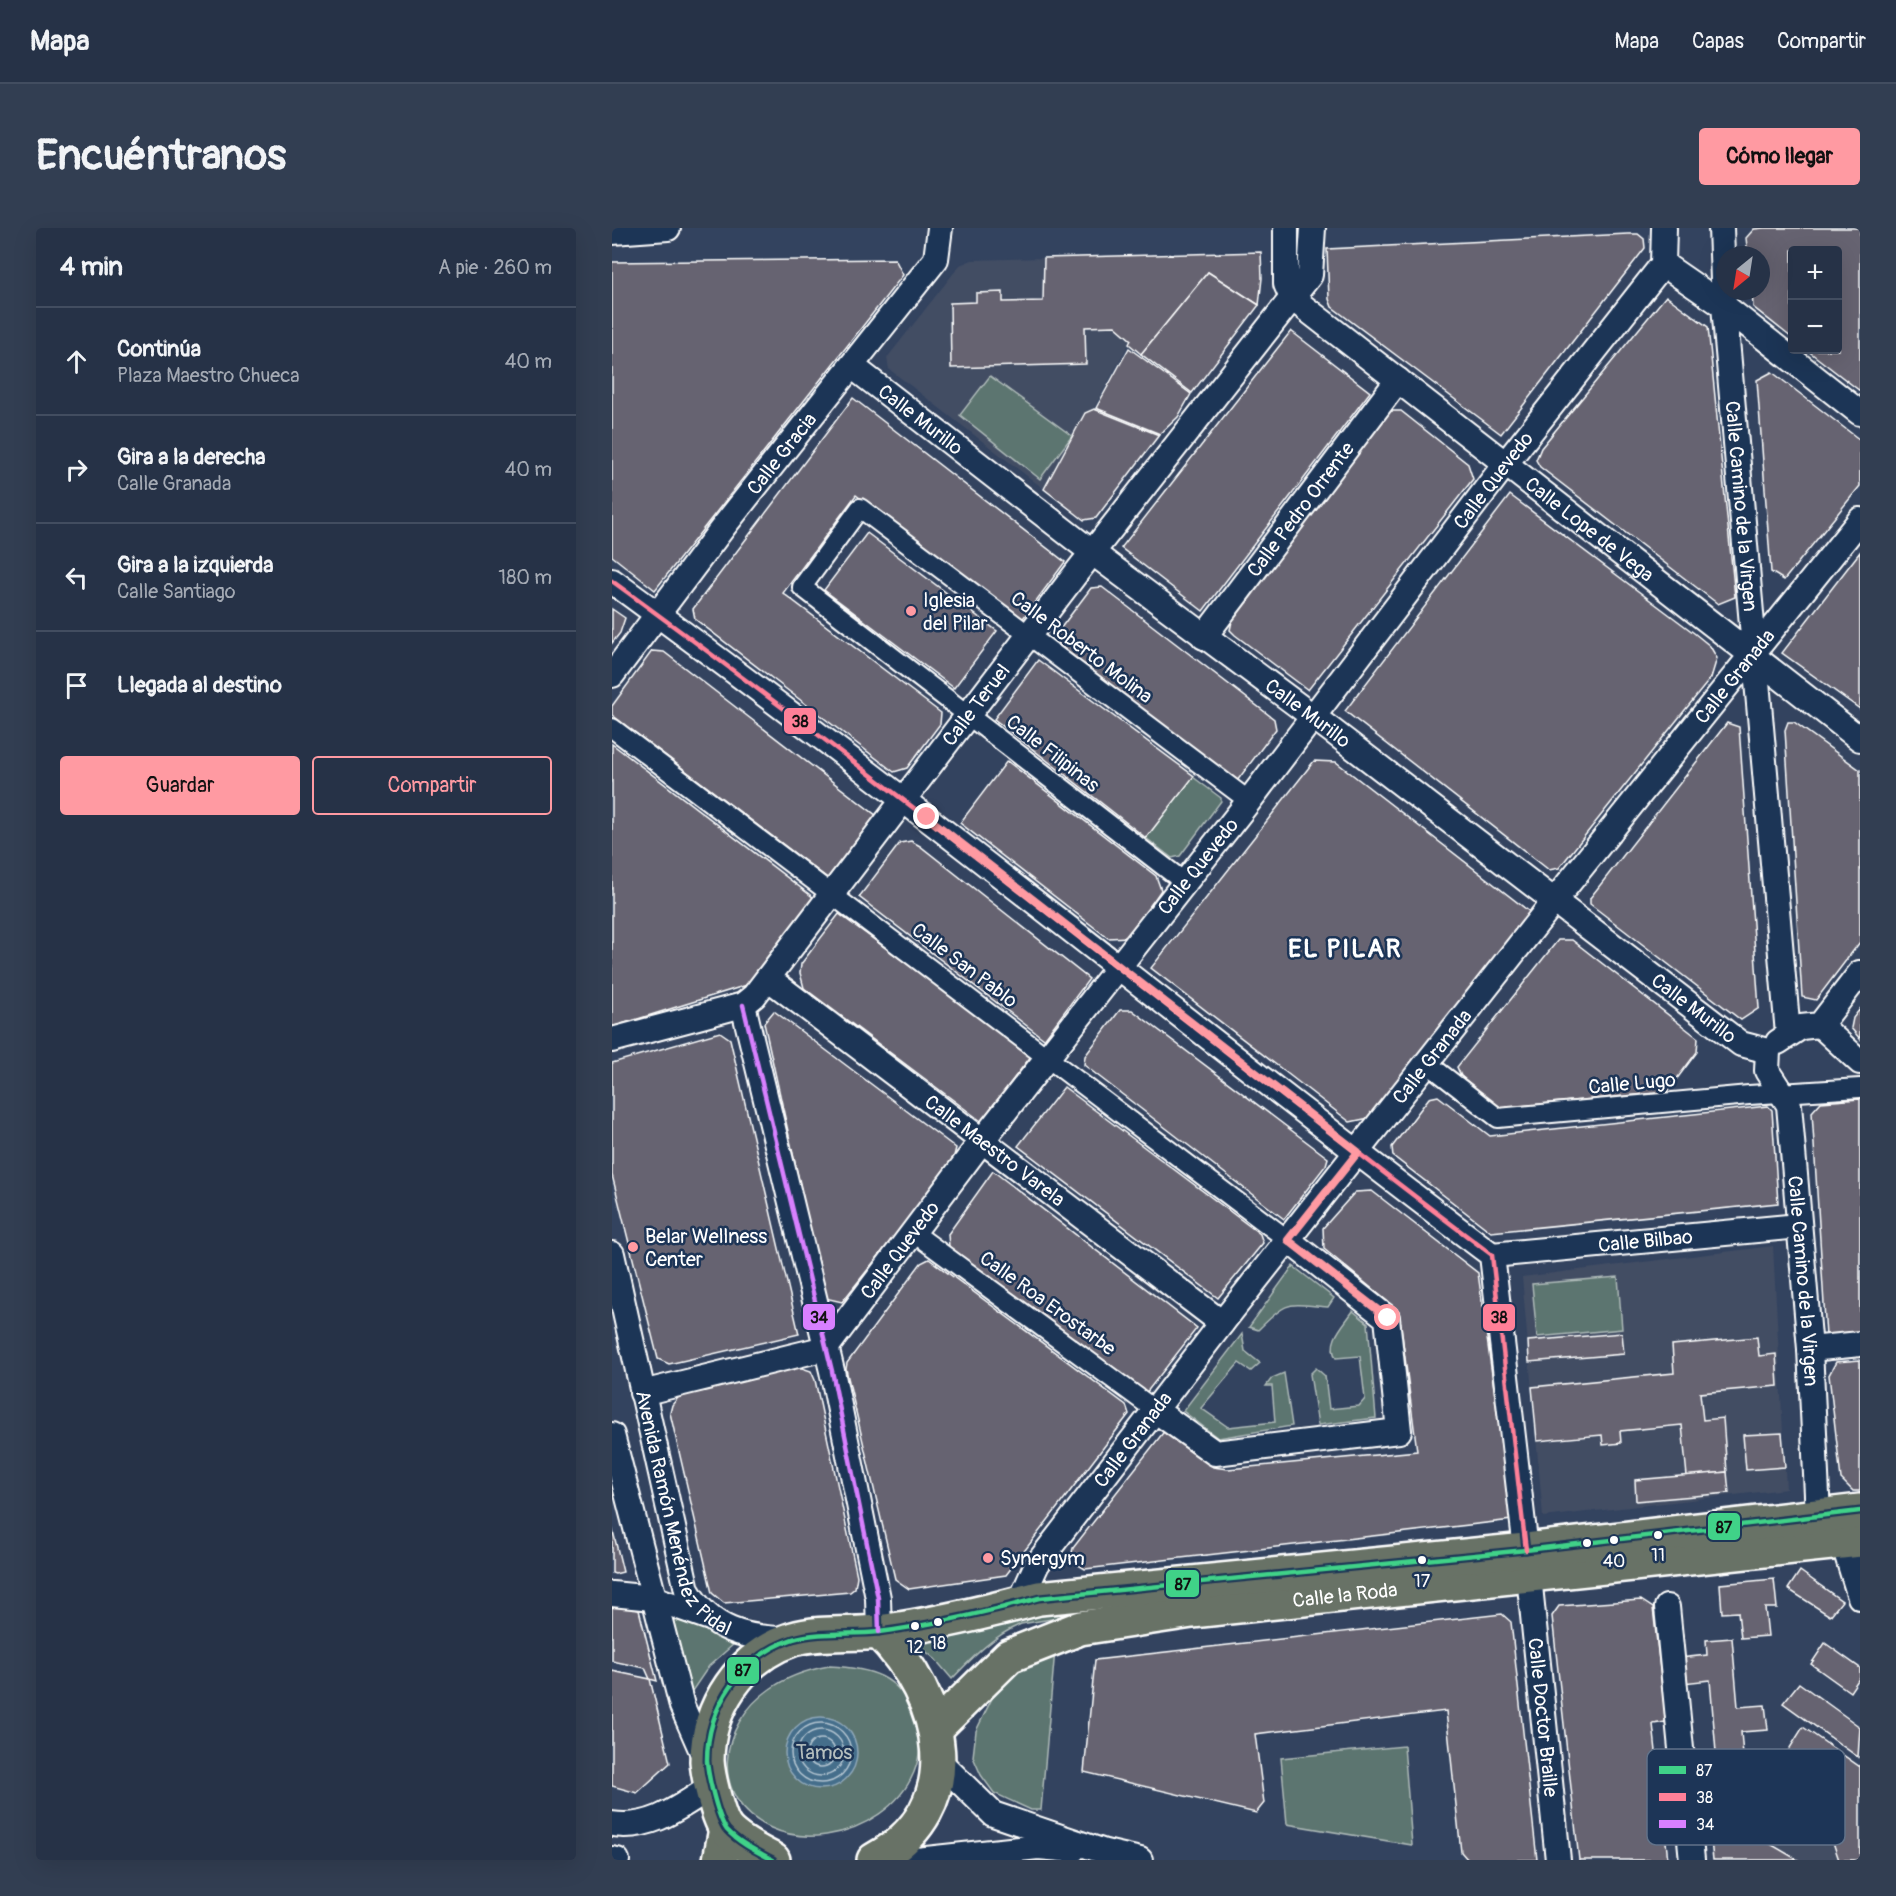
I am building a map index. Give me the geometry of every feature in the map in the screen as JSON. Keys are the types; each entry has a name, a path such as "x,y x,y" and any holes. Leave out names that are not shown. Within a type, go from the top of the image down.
{"main road":[{"name":"Calle la Roda","path":"936,1728 1009,1656 1080,1628 1527,1563 1860,1511"},
{"name":"Calle la Roda","path":"795,1638 879,1632 981,1614 1039,1598 1851,1541"},
{"path":"874,1860 904,1839 919,1822 933,1793 939,1761 936,1728 912,1671 899,1652 879,1632"},
{"path":"773,1860 723,1844 709,1775 708,1742 712,1721 732,1683 765,1654 795,1638"}],"street":[{"path":"612,232 668,228"},
{"name":"Calle Gracia","path":"612,675 658,613 936,259 940,228"},
{"path":"1286,228 1286,284 1292,297"},
{"name":"Calle Teruel","path":"743,1005 768,978 1029,635 1310,274 1313,228"},
{"path":"1664,228 1663,264 1724,306 1860,413"},
{"name":"Calle Camino de la Virgen","path":"1721,228 1724,306 1753,656 1788,1034"},
{"name":"Calle Quevedo","path":"826,1348 981,1142 1249,801 1506,463 1663,264"},
{"name":"Calle Lope de Vega","path":"1292,297 1860,739"},
{"name":"Calle Murillo","path":"852,366 1093,553 1314,716 1741,1044 1768,1051"},
{"name":"Calle Pedro Orrente","path":"1204,637 1398,380"},
{"name":"Calle Roberto Molina","path":"860,507 1249,801"},
{"name":"Calle Filipinas","path":"860,507 802,587 1184,882"},
{"name":"Calle Granada","path":"1019,1604 1037,1564 1222,1323 1555,900 1860,520"},
{"path":"612,581 658,613 904,800 1492,1255"},
{"name":"Calle San Pablo","path":"612,728 1288,1240"},
{"path":"1768,1051 1788,1034 1801,1027 1820,1024 1860,973"},
{"name":"Calle Maestro Varela","path":"768,978 1222,1323"},
{"path":"612,1040 743,1005 826,1348 878,1598 879,1632"},
{"path":"1820,1024 1860,1062"},
{"name":"Calle Camino de la Virgen","path":"1768,1051 1767,1071 1789,1105 1810,1349 1818,1516"},
{"name":"Calle Lugo","path":"1426,1064 1498,1118 1860,1088"},
{"name":"Calle Bilbao","path":"1492,1255 1799,1226"},
{"name":"Calle Roa Erostarbe","path":"914,1233 1155,1410"},
{"path":"1155,1410 1215,1453 1399,1431 1388,1318 1288,1240"},
{"name":"Avenida Ramón Menéndez Pidal","path":"612,1254 687,1590 695,1604 707,1617 723,1628 742,1635 765,1639 795,1638"},
{"name":"Calle Doctor Braille","path":"1492,1255 1558,1860"},
{"path":"1810,1349 1860,1344"},
{"path":"642,1393 826,1348"},
{"path":"612,1435 682,1706 709,1775 659,1819 639,1826 612,1824"},
{"path":"1851,1541 1860,1597"},
{"path":"612,1594 653,1598 707,1617"},
{"path":"1667,1607 1681,1749"},
{"path":"939,1761 993,1814 1106,1852 1140,1860"},
{"path":"1691,1845 1692,1860"},
{"path":"917,1860 1001,1855 1038,1847 1106,1852"},
{"path":"612,1859 617,1860"}],"shaded area":[{"path":"1044,258 1043,301 1003,302 1002,292 977,293 976,302 950,303 952,368 1085,364 1085,327 1115,326 1131,340 1094,408 1085,413 1044,489 889,369 887,358 960,265 972,260"},
{"path":"1773,1246 1786,1489 1543,1517 1522,1277"},
{"path":"1803,1727 1834,1749 1789,1749"},
{"path":"1845,1756 1860,1767 1860,1860 1798,1860 1772,1845 1845,1845"}],"green space":[{"path":"990,376 1072,436 1040,479 960,415"},
{"path":"1193,777 1221,798 1221,801 1180,856 1172,858 1146,838"},
{"path":"1293,1266 1334,1298 1328,1307 1289,1306 1276,1313 1258,1330 1249,1327"},
{"path":"1618,1277 1622,1329 1537,1337 1532,1284"},
{"path":"1353,1311 1368,1323 1376,1418 1318,1425 1310,1374 1316,1368 1325,1376 1329,1409 1359,1406 1365,1399 1360,1356 1336,1358 1333,1352 1337,1333"},
{"path":"1242,1334 1245,1351 1260,1363 1251,1371 1239,1363 1201,1408 1228,1427 1275,1422 1272,1386 1266,1386 1272,1378 1284,1373 1292,1426 1218,1438 1183,1411"},
{"path":"1080,1609 1082,1614 1021,1624 1011,1629 984,1648 952,1679 935,1659 917,1644 922,1638"},
{"path":"670,1612 734,1644 709,1666 690,1694"},
{"path":"1055,1650 1041,1810 1031,1810 994,1793 981,1775 973,1757 976,1731 1002,1678"},
{"name":"Tamos","path":"829,1666 858,1669 882,1676 901,1692 915,1717 920,1746 914,1772 900,1795 879,1814 854,1828 826,1835 798,1835 771,1828 750,1815 737,1799 729,1781 727,1761 731,1741 740,1721 753,1704 770,1689 798,1674"},
{"path":"1404,1746 1412,1845 1287,1824 1281,1758"}],"water":[{"name":"Tamos","path":"828,1717 847,1727 855,1739 857,1753 855,1767 847,1779 835,1787 814,1789 795,1779 787,1767 785,1746 795,1727 807,1719"}],"building":[{"path":"1860,228 1860,391 1812,354 1842,354 1842,246 1788,246 1788,335 1753,307 1753,300 1770,300 1770,246 1747,246 1746,238 1754,229"},
{"path":"1638,234 1644,239 1645,248 1501,434 1332,307 1329,299 1327,249"},
{"path":"1261,252 1262,278 1259,305 1208,272 1141,354 1129,344 1131,340 1115,326 1085,327 1086,364 951,368 950,303 976,302 976,293 1003,292 1003,302 1043,301 1044,258"},
{"path":"895,259 903,275 655,590 612,556 612,262"},
{"path":"1208,272 1259,305 1192,393 1141,354"},
{"path":"1666,296 1708,327 1735,597 1718,604 1540,467 1536,460 1541,448"},
{"path":"1291,331 1370,392 1203,611 1121,548"},
{"path":"1129,348 1191,394 1178,417 1160,434 1096,408"},
{"path":"1772,372 1860,440 1860,486 1784,580 1771,572 1757,380"},
{"path":"853,398 1065,562 1021,621 856,495 783,593 941,713 940,724 907,768 894,772 695,619 693,609"},
{"path":"1094,409 1159,435 1096,518 1084,520 1044,489 1085,413"},
{"path":"1390,411 1401,411 1468,464 1473,479 1308,690 1235,635 1230,630 1233,617"},
{"path":"1510,495 1694,633 1710,646 1717,658 1711,678 1559,868 1549,870 1345,711"},
{"name":"Iglesia del Pilar","path":"867,533 997,631 954,688 824,590"},
{"path":"1860,552 1860,709 1782,653"},
{"path":"1102,587 1274,719 1276,729 1237,781 1059,645 1057,633 1091,588"},
{"path":"612,609 625,618 620,633 612,643"},
{"path":"652,651 664,652 877,816 830,880 612,715 612,706"},
{"path":"1038,660 1194,776 1146,838 994,719"},
{"path":"1788,722 1794,722 1860,770 1860,942 1816,1000 1802,997 1785,730"},
{"path":"1727,723 1739,727 1759,1008 1741,1020 1590,904 1590,898"},
{"path":"612,744 814,898 747,985 612,1027"},
{"path":"1007,761 1156,876 1161,890 1129,937 1108,938 960,823"},
{"path":"1314,761 1336,762 1531,913 1369,1118 1350,1122 1151,968"},
{"path":"911,841 1089,979 1044,1039 859,897 900,843"},
{"path":"839,914 1032,1055 981,1121 804,988 800,973 801,964"},
{"path":"1558,940 1572,940 1698,1038 1697,1052 1667,1092 1499,1108 1461,1076 1457,1067"},
{"path":"1860,1009 1860,1039 1851,1028 1853,1018"},
{"path":"1120,1010 1132,1010 1328,1158 1326,1165 1284,1219 1084,1065 1085,1056"},
{"path":"774,1011 956,1148 952,1164 842,1302 825,1298 764,1023"},
{"path":"720,1032 730,1039 799,1334 669,1364 658,1359 612,1175 612,1063"},
{"path":"1064,1087 1260,1234 1263,1243 1218,1298 1018,1146"},
{"path":"1438,1096 1490,1136 1768,1106 1772,1110 1778,1203 1491,1232 1393,1156 1392,1147 1429,1098"},
{"path":"1860,1099 1860,1333 1826,1336 1812,1112 1821,1102"},
{"path":"993,1171 1197,1328 1146,1393 949,1247 948,1234"},
{"path":"1372,1191 1478,1273 1512,1520 1085,1569 1075,1563 1071,1557 1073,1548 1166,1429 1213,1467 1228,1469 1417,1451 1399,1311 1324,1249 1323,1228 1355,1192"},
{"path":"929,1259 1126,1405 1129,1414 1006,1575 909,1589 895,1579 846,1369 847,1363 921,1263"},
{"path":"1622,1333 1624,1354 1529,1362 1528,1341"},
{"path":"1757,1337 1759,1356 1776,1354 1778,1386 1700,1393 1703,1420 1723,1418 1727,1472 1687,1476 1682,1425 1620,1431 1621,1443 1603,1445 1602,1435 1537,1441 1532,1387 1674,1373 1672,1345"},
{"path":"1860,1360 1860,1491 1853,1491 1841,1479 1829,1375 1836,1362"},
{"path":"799,1367 811,1371 815,1380 857,1576 855,1588 850,1592 724,1603 712,1593 670,1413 672,1405 681,1394"},
{"path":"1782,1433 1785,1467 1746,1470 1743,1435"},
{"path":"1727,1472 1729,1493 1636,1501 1635,1480"},
{"path":"612,1527 623,1572 615,1574 612,1573"},
{"path":"1800,1571 1842,1601 1830,1616 1788,1589"},
{"path":"1774,1579 1777,1608 1765,1608 1768,1636 1741,1638 1738,1612 1722,1613 1720,1584"},
{"path":"1641,1600 1653,1608 1666,1722 1653,1724 1656,1749 1647,1749 1647,1845 1666,1845 1668,1860 1579,1860 1552,1616 1559,1606"},
{"path":"612,1604 639,1610 657,1681 650,1679 645,1668 612,1661"},
{"path":"1502,1614 1511,1622 1537,1860 1468,1860 1461,1852 1446,1711 1255,1734 1264,1803 1256,1813 1084,1772 1095,1660"},
{"path":"1732,1638 1738,1707 1765,1705 1768,1730 1741,1732 1742,1749 1716,1749 1710,1680 1683,1683 1680,1658 1707,1655 1706,1640"},
{"path":"1825,1643 1860,1668 1860,1677 1850,1692 1811,1664"},
{"path":"612,1671 650,1679 670,1763 637,1793 612,1786"},
{"path":"1799,1683 1860,1727 1858,1757 1783,1703"},
{"path":"1803,1727 1834,1749 1789,1749"},
{"path":"1845,1756 1860,1767 1860,1860 1839,1860 1834,1845 1845,1845"},
{"path":"1712,1845 1772,1845 1798,1860 1713,1860"}],"transit line":[{"name":"38","path":"612,581 944,831 1492,1255 1526,1550"},
{"name":"34","path":"743,1005 832,1371 878,1598 879,1632"},
{"name":"87","path":"773,1860 749,1847 727,1830 717,1807 707,1761 713,1722 730,1686 758,1658 774,1647 793,1639 814,1635 869,1633 899,1629 960,1618 1039,1598 1526,1550 1860,1511"}],"place":[{"name":"Iglesia del Pilar","path":"911,611"},
{"name":"Belar Wellness Center","path":"633,1247"},
{"name":"11","path":"1658,1535"},
{"name":"40","path":"1614,1540"},
{"name":"Synergym","path":"988,1558"},
{"name":"17","path":"1422,1560"},
{"name":"18","path":"938,1622"},
{"name":"12","path":"915,1626"}],"district":[{"name":"EL PILAR","path":"1345,948"}],"route":[{"path":"927,817 1358,1152 1288,1240 1388,1318"}]}
